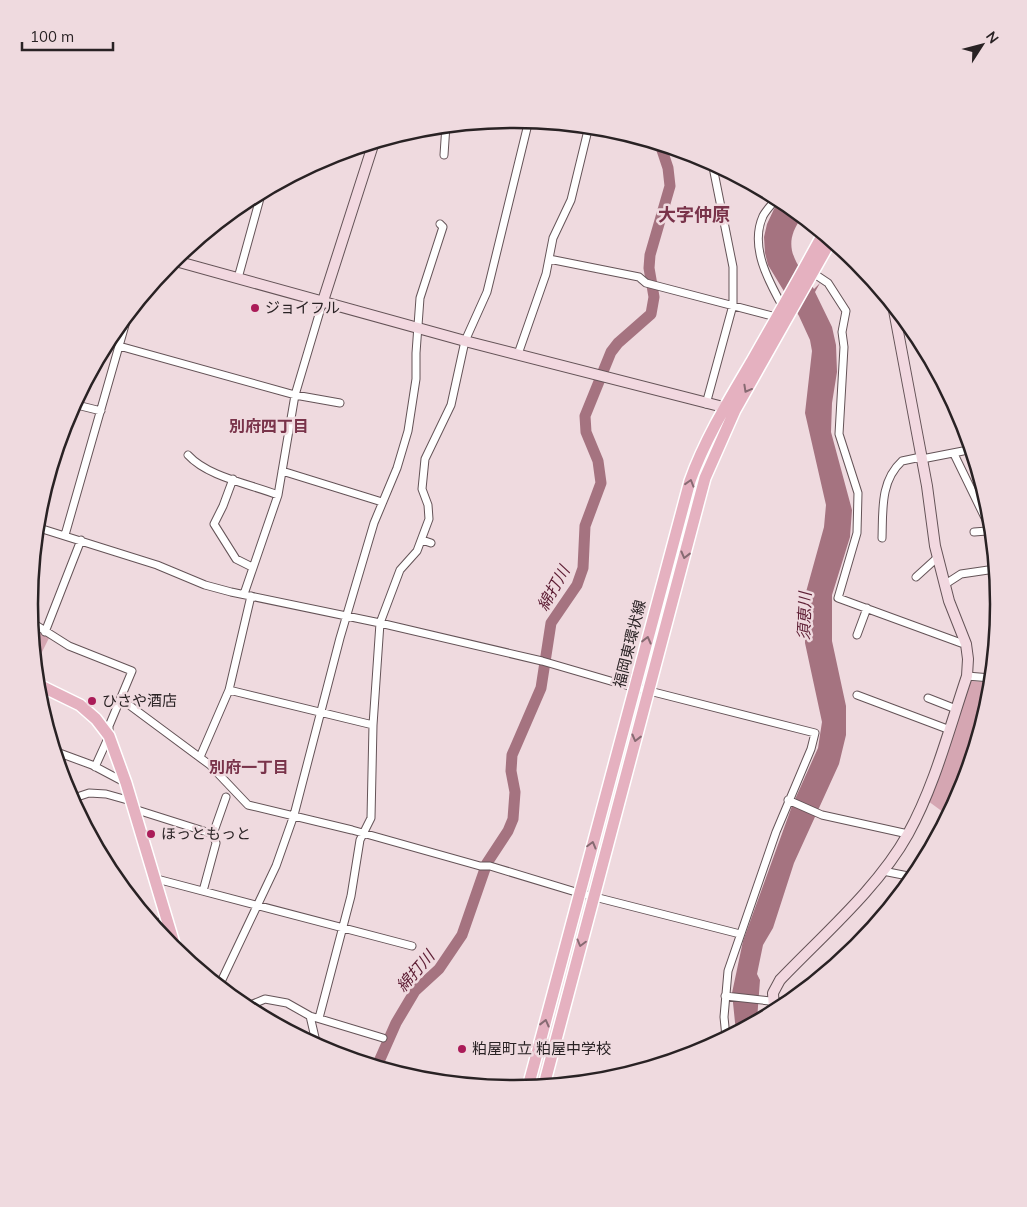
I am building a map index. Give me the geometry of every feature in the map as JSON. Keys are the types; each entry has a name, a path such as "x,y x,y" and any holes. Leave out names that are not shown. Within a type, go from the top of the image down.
{"main road":[{"name":"福岡東環状線","path":"546,1078 705,478 730,409 776,318 788,310 820,240"},
{"name":"福岡東環状線","path":"530,1079 696,464 827,246"},
{"path":"46,688 80,705 96,719 109,736 126,783 171,933"}],"street":[{"path":"319,1018 351,896 362,834 371,818 373,802 373,725 380,623 400,570 417,551 429,519 428,505 422,489 425,459 451,405 465,341 487,292 527,128"},
{"path":"444,155 445,133"},
{"path":"518,354 546,274 554,238 573,195 587,134"},
{"path":"200,757 229,690 252,567 278,494 285,443 295,395 372,150"},
{"path":"706,404 733,305 733,267 714,172"},
{"path":"238,278 259,202"},
{"path":"772,204 764,216 759,231 759,249 768,279 788,310"},
{"path":"222,979 276,866 294,815 347,618 382,502 397,468 408,431 416,379 420,298 443,227 440,224"},
{"path":"549,259 639,277 646,283 656,286 776,318"},
{"path":"182,263 465,341 730,409"},
{"path":"813,273 828,283 844,305 847,315 842,332 844,347 838,421 841,446 858,493 857,533 838,598 965,642"},
{"path":"774,1002 774,993 780,980 883,871 908,834 922,805 950,730 967,676 968,659 965,642 944,585 895,319"},
{"path":"65,535 123,332"},
{"path":"119,346 295,395 340,403"},
{"path":"81,406 101,411"},
{"path":"882,538 883,497 887,480 902,461 954,454 963,451"},
{"path":"954,454 979,504"},
{"path":"188,455 197,465 278,494"},
{"path":"282,471 382,502"},
{"path":"233,479 214,524 236,558 252,567"},
{"path":"44,529 157,565 205,585 542,661 635,687 816,733 740,934 728,971 726,1029"},
{"path":"974,532 983,531"},
{"path":"45,632 81,540"},
{"path":"422,540 431,543"},
{"path":"916,577 938,557"},
{"path":"944,585 961,574 988,570"},
{"path":"858,634 867,608"},
{"path":"39,628 69,646 132,671 109,726 109,736 95,767"},
{"path":"967,676 983,677"},
{"path":"229,690 373,725"},
{"path":"857,695 950,730"},
{"path":"121,698 210,765 248,805 294,815 480,866 490,866 579,893 740,934"},
{"path":"928,698 956,709"},
{"path":"62,754 95,767 126,783"},
{"path":"79,796 89,793 106,794 214,834"},
{"path":"203,891 216,843 214,834 226,797"},
{"path":"790,802 822,815 908,834"},
{"path":"883,871 904,875"},
{"path":"153,878 256,907 412,946"},
{"path":"161,923 165,914"},
{"path":"727,997 762,1001 770,1004"},
{"path":"255,1003 265,999 272,999 286,1003 310,1016 383,1038"},
{"path":"310,1016 315,1035"}],"shaded area":[{"path":"776,207 798,223 792,237 791,246 793,254 801,271 814,289 820,283 815,292 832,327 836,345 837,372 832,403 831,432 852,510 850,537 832,595 832,641 846,706 846,735 839,764 794,863 773,928 763,945 757,974 760,980 758,1012 735,1024 732,993 743,941 792,806 818,748 822,722 805,643 806,592 824,527 826,505 805,413 812,351 810,340 799,316 768,265 764,237 767,224"},
{"path":"39,632 49,638 41,654"},
{"path":"971,681 982,682 973,727 964,757 941,811 928,801"}],"waterway":[{"name":"綿打川","path":"380,1060 396,1023 415,991 439,969 462,935 487,863 508,831 513,819 515,792 511,771 512,755 541,688 551,623 577,585 583,568 585,526 601,483 598,461 586,432 585,416 611,352 618,343 651,314 654,297 649,268 650,255 670,186 668,168 663,152"}],"place":[{"name":"ジョイフル","path":"255,308"},
{"name":"ひさや酒店","path":"92,701"},
{"name":"ほっともっと","path":"151,834"},
{"name":"粕屋町立 粕屋中学校","path":"462,1049"}],"district":[{"name":"大字仲原","path":"694,215"},
{"name":"別府四丁目","path":"269,426"},
{"name":"別府一丁目","path":"249,767"}],"water label":[{"name":"須恵川","path":"804,616"}]}
